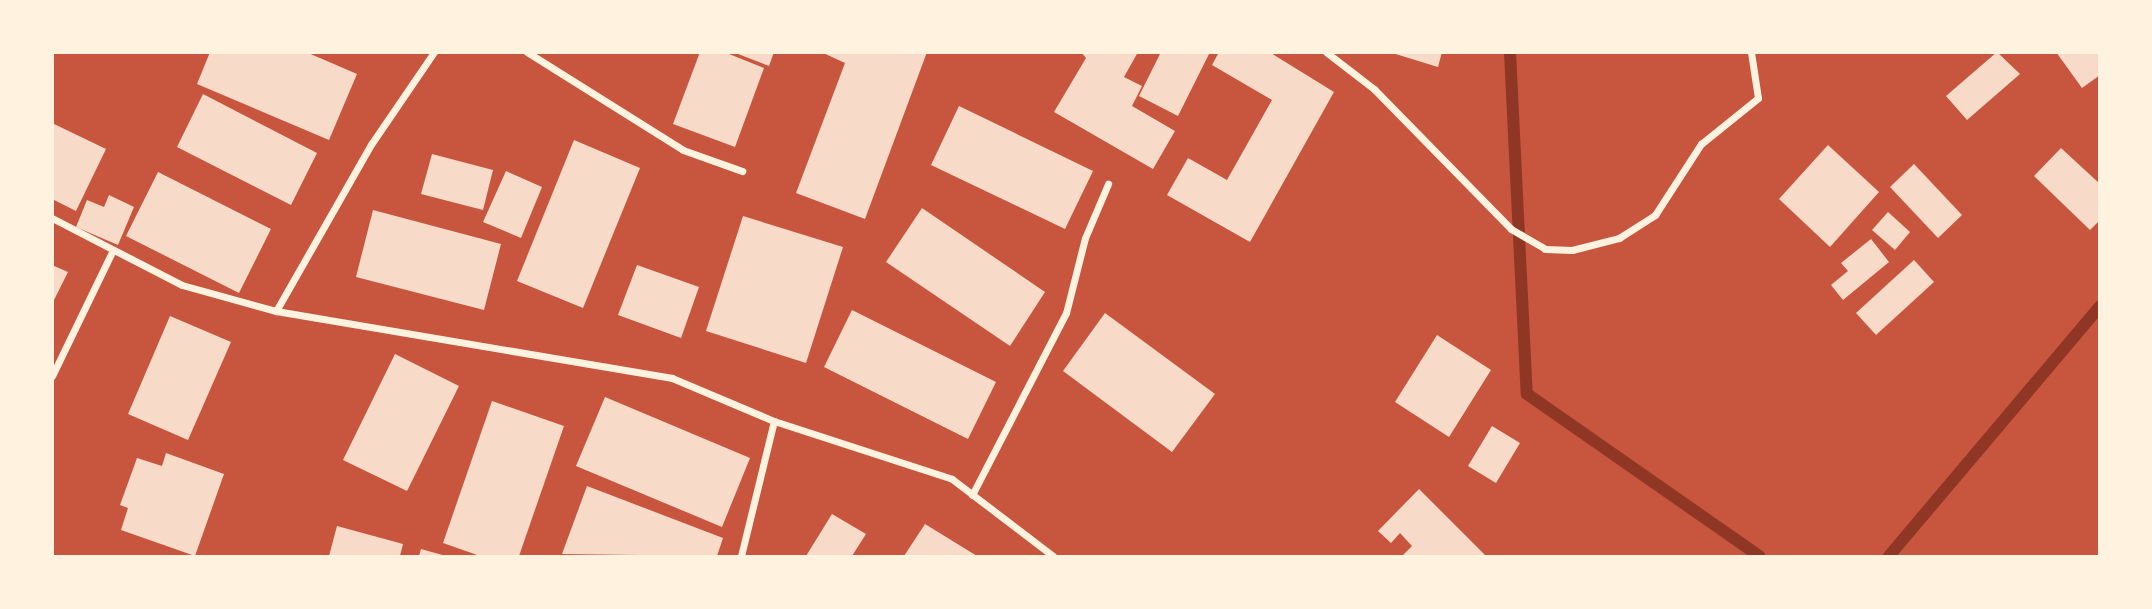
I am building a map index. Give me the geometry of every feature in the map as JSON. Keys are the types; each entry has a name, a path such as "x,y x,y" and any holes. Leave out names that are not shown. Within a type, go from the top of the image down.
{"street":[{"path":"276,311 372,143 435,52"},
{"path":"527,52 682,150 741,171"},
{"path":"1326,52 1374,89 1511,229 1545,249 1572,250 1619,238 1656,215 1701,144 1758,98 1751,52"},
{"path":"972,495 1066,313 1085,238 1108,184"},
{"path":"52,218 182,285 276,311 672,378 775,421 952,479 1053,556"},
{"path":"52,376 113,250"},
{"path":"741,556 775,421"}],"building":[{"path":"210,52 306,52 357,74 329,140 197,84"},
{"path":"700,52 724,52 764,68 735,147 673,124"},
{"path":"733,52 774,52 769,66"},
{"path":"821,52 927,52 865,219 796,193 845,63"},
{"path":"1081,52 1138,52 1124,77 1142,86 1132,106 1175,131 1153,169 1054,112 1086,58"},
{"path":"1161,52 1210,52 1178,116 1139,96"},
{"path":"1219,52 1269,52 1334,92 1250,242 1167,195 1188,158 1227,180 1272,100 1212,65"},
{"path":"1389,52 1442,52 1438,67"},
{"path":"1997,52 2020,74 1967,120 1946,96"},
{"path":"2056,52 2100,52 2100,75 2082,88"},
{"path":"203,94 317,153 291,205 177,147"},
{"path":"959,106 1093,171 1065,229 931,165"},
{"path":"52,123 106,149 76,211 52,199"},
{"path":"574,140 640,168 583,308 517,281"},
{"path":"1828,145 1879,192 1830,247 1779,199"},
{"path":"2061,148 2100,184 2100,220 2090,230 2034,176"},
{"path":"432,154 493,170 483,210 421,194"},
{"path":"1914,164 1962,215 1938,238 1890,187"},
{"path":"506,171 542,187 521,238 483,222"},
{"path":"158,172 271,229 239,293 126,236"},
{"path":"109,195 134,207 118,245 76,227 87,200 104,207"},
{"path":"922,208 1045,292 1010,346 886,262"},
{"path":"373,210 501,244 484,310 356,277"},
{"path":"1888,212 1910,232 1895,250 1872,230"},
{"path":"743,216 843,247 806,363 706,331"},
{"path":"1871,239 1889,262 1843,300 1831,285 1848,271 1841,263"},
{"path":"1914,260 1934,282 1876,335 1856,313"},
{"path":"52,265 68,272 52,304"},
{"path":"637,265 699,287 681,338 618,315"},
{"path":"852,310 996,382 968,439 824,367"},
{"path":"1105,313 1215,394 1172,452 1063,371"},
{"path":"170,316 231,342 188,440 128,414"},
{"path":"1437,335 1491,370 1449,437 1395,402"},
{"path":"395,354 459,386 407,491 343,460"},
{"path":"605,397 750,458 722,527 576,466"},
{"path":"492,401 564,426 519,556 480,556 443,543"},
{"path":"1492,426 1520,443 1496,483 1468,466"},
{"path":"166,453 224,474 195,556 121,530 128,508 120,505 137,458 162,466"},
{"path":"587,486 723,538 717,556 562,554"},
{"path":"1419,489 1486,556 1402,556 1412,546 1400,533 1391,543 1378,531"},
{"path":"832,514 866,534 852,556 806,556"},
{"path":"925,524 977,556 904,556"},
{"path":"337,526 403,544 400,556 329,556"},
{"path":"421,549 446,556 419,556"}],"waterway":[{"path":"1510,52 1527,394 1759,556"},
{"path":"1889,556 2100,306"}]}
